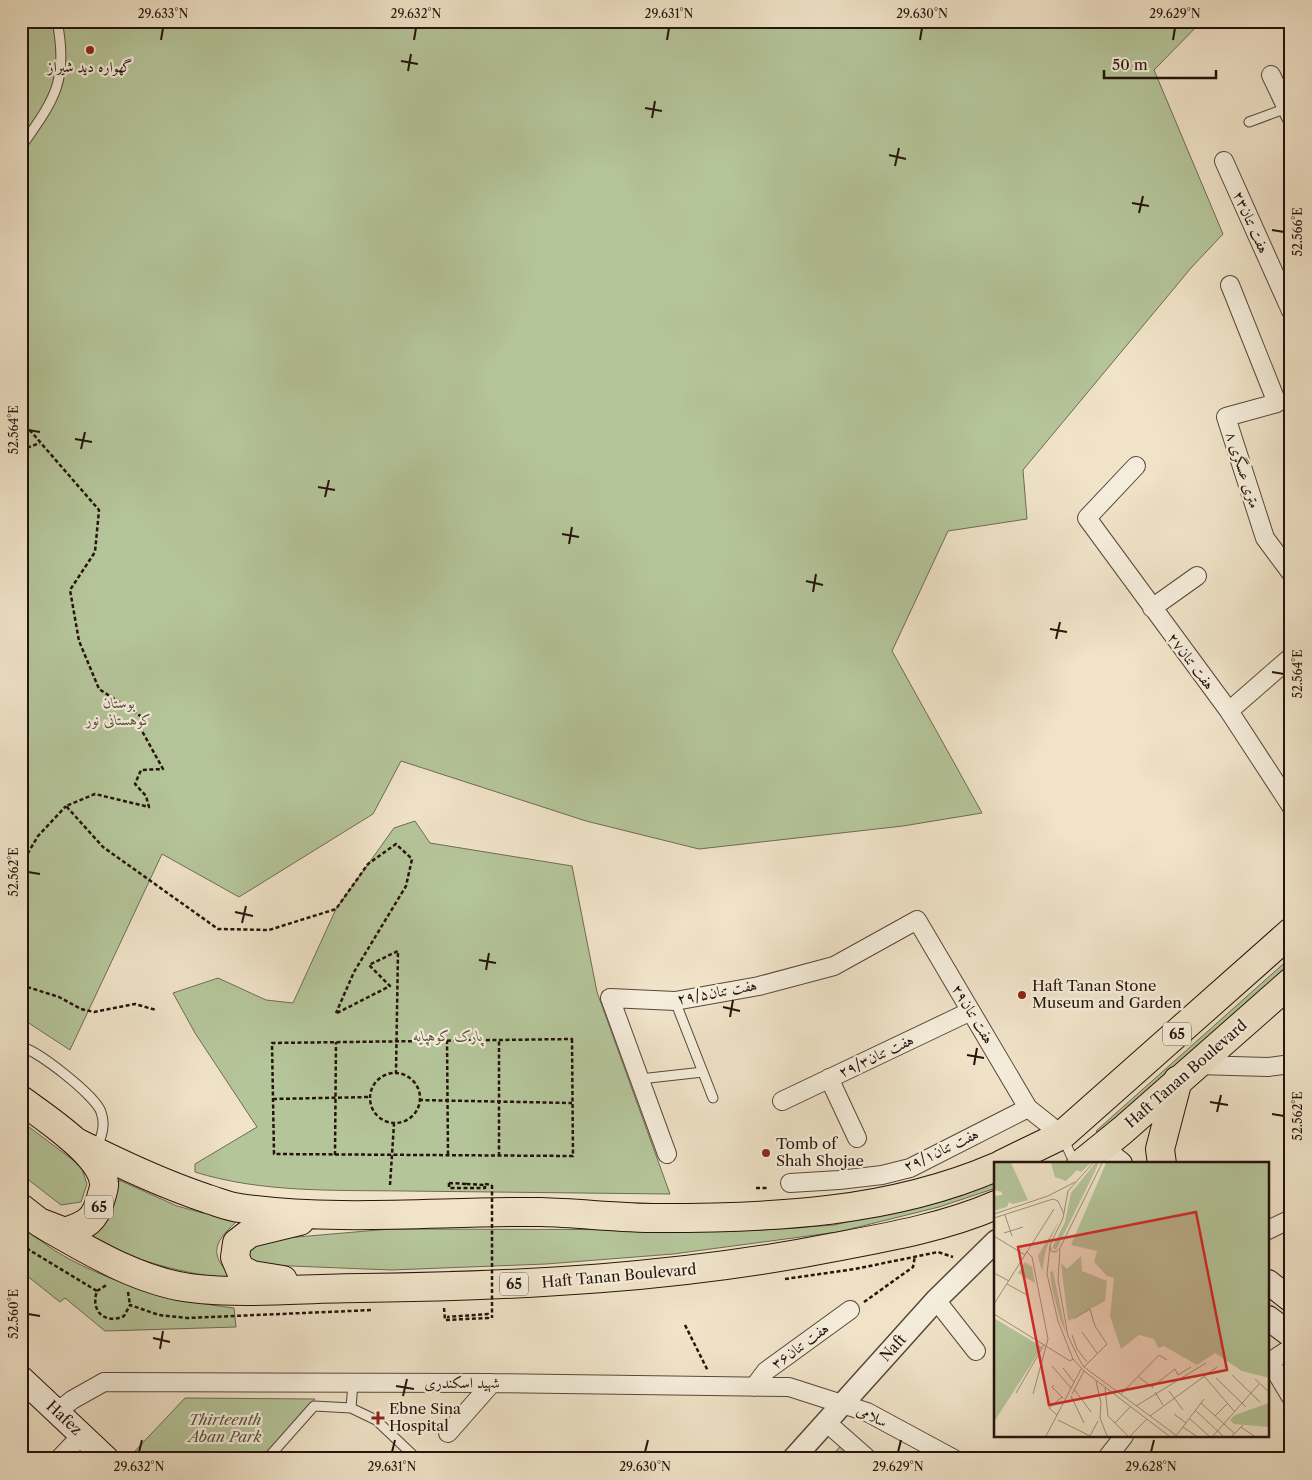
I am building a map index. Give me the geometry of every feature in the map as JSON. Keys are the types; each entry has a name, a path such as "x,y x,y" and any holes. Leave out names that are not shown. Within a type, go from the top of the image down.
{"main road":[{"name":"65","path":"1006,1162 1062,1136 1291,932"},
{"name":"Haft Tanan Boulevard","path":"1100,1159 1187,1073 1279,1004 1291,982"},
{"path":"1162,1162 1160,1149 1187,1073"},
{"name":"65","path":"21,1100 87,1147 130,1169 185,1192 238,1208 333,1214 466,1215 541,1212 657,1218 794,1215 853,1207 931,1191 994,1168"},
{"name":"65","path":"30,1215 65,1232 87,1224 99,1207 104,1183 87,1147"},
{"name":"Haft Tanan Boulevard","path":"30,1215 91,1252 135,1272 188,1288 264,1292 334,1288 529,1284 665,1273 778,1258 887,1237 957,1220 989,1208"},
{"path":"333,1214 250,1233 237,1243 234,1257 240,1269 252,1275 334,1288"},
{"path":"1270,1319 1291,1335"},
{"name":"Hafez","path":"21,1378 107,1459"}],"street":[{"path":"1271,75 1289,113"},
{"name":"هفت تنان۲۳","path":"1224,160 1291,311"},
{"name":"۸ متری عسگری","path":"1230,285 1277,403 1226,417 1265,538 1291,573"},
{"name":"هفت تنان۲۷","path":"1136,466 1087,518 1228,711 1291,806"},
{"path":"1152,608 1197,576"},
{"path":"1228,711 1291,657"},
{"name":"۲۹/۵هفت تنان","path":"668,1154 610,998 675,1001 759,986 834,966 917,920"},
{"name":"هفت تنان۲۹","path":"917,920 1028,1108"},
{"name":"۲۹/۳هفت تنان","path":"782,1101 971,1011"},
{"path":"1187,1073 1291,1064"},
{"path":"829,1078 857,1138"},
{"path":"1028,1108 1062,1136"},
{"name":"۲۹/۱هفت تنان","path":"790,1183 839,1180 910,1168 1028,1108"},
{"name":"Naft","path":"989,1208 994,1230"},
{"path":"1270,1229 1291,1219"},
{"name":"Naft","path":"793,1459 936,1300 994,1241"},
{"path":"936,1300 976,1351"},
{"name":"هفت تنان۳۶","path":"754,1387 766,1371 850,1310"},
{"path":"1270,1361 1291,1348"},
{"path":"1270,1364 1291,1397"},
{"name":"شهید اسکندری","path":"57,1412 72,1400 104,1382 492,1383 789,1387 843,1403"},
{"path":"448,1433 492,1383"},
{"name":"سلامی","path":"843,1403 867,1412 954,1459"},
{"path":"826,1422 868,1459"},
{"path":"59,1459 82,1435"},
{"path":"1106,1459 1122,1438"}],"lane":[{"path":"21,147 51,105 60,82 62,58 57,21"},
{"path":"1250,122 1289,113"},
{"path":"675,1001 712,1098"},
{"path":"21,1047 57,1069 84,1089 101,1110 104,1126 87,1147"},
{"path":"640,1080 703,1072"},
{"path":"1062,1136 1074,1162"},
{"path":"351,1408 353,1383"},
{"path":"267,1459 314,1406 351,1408 376,1420 414,1456"}],"path":[{"path":"21,420 99,510 95,552 70,590 79,641 99,689 142,717 142,732 163,769 141,770 135,784 146,796 150,807 94,794 66,806 38,836 21,865"},
{"path":"21,450 40,443"},
{"path":"66,806 103,847 218,929 269,930 336,909 368,864 396,844 412,859 406,886 354,972 336,1013 390,986 369,965 398,951 396,1073"},
{"path":"21,985 59,997 81,1010 94,1012 135,1004 156,1010"},
{"path":"572,1039 573,1156 274,1154 272,1043 447,1040 572,1039"},
{"path":"447,1040 448,1156"},
{"path":"499,1156 500,1040"},
{"path":"334,1155 336,1042"},
{"path":"396,1073 412,1080 417,1087 419,1100 416,1111 410,1118 394,1123 386,1122 374,1112 370,1098 375,1083 380,1078 396,1073"},
{"path":"273,1099 370,1098"},
{"path":"419,1100 572,1103"},
{"path":"390,1185 394,1123"},
{"path":"444,1308 445,1320 454,1320 462,1319 471,1319 479,1318 488,1318 488,1314 447,1317 447,1320 465,1319 474,1319 483,1318 492,1318 492,1185 484,1184 475,1184 466,1184 457,1184 449,1184 449,1188 485,1188 485,1185 476,1184 467,1184 467,1186"},
{"path":"756,1188 769,1188"},
{"path":"850,1310 879,1293 912,1268 915,1256"},
{"path":"685,1325 714,1386"}],"green space":[{"name":"بوستان کوهستانی نور","path":"21,21 1202,21 1154,70 1223,234 1191,268 1023,470 1027,519 948,531 892,651 982,813 903,826 699,849 586,821 401,761 373,814 239,897 162,854 70,1050 21,1018"},
{"name":"پارک کوهپایه","path":"415,821 430,843 572,866 597,992 670,1194 299,1189 246,1184 195,1172 195,1164 257,1127 195,1033 173,993 218,978 266,1000 293,1003 336,909 394,828"},
{"path":"1291,957 1291,968 1102,1135 1096,1131"},
{"path":"21,1121 81,1166 87,1184 81,1202 61,1205 21,1174"},
{"path":"119,1180 177,1206 236,1222 222,1237 217,1251 221,1264 235,1280 159,1265 122,1252 88,1235 111,1212"},
{"path":"994,1182 994,1189 939,1207 838,1232 673,1254 546,1264 391,1270 266,1265 250,1263 244,1252 251,1241 390,1229 762,1230 834,1225 935,1201"},
{"path":"21,1226 62,1255 103,1275 167,1296 234,1308 236,1327 105,1331 65,1298 60,1302 21,1271"},
{"name":"Thirteenth Aban Park","path":"185,1398 315,1399 261,1459 144,1459 135,1451"},
{"path":"844,1442 862,1459 829,1459"}],"place":[{"name":"گهواره دید شیراز","path":"90,50"},
{"name":"Haft Tanan Stone Museum and Garden","path":"1022,995"},
{"name":"Tomb of Shah Shojae","path":"766,1153"},
{"name":"Ebne Sina Hospital","path":"378,1418"}]}
